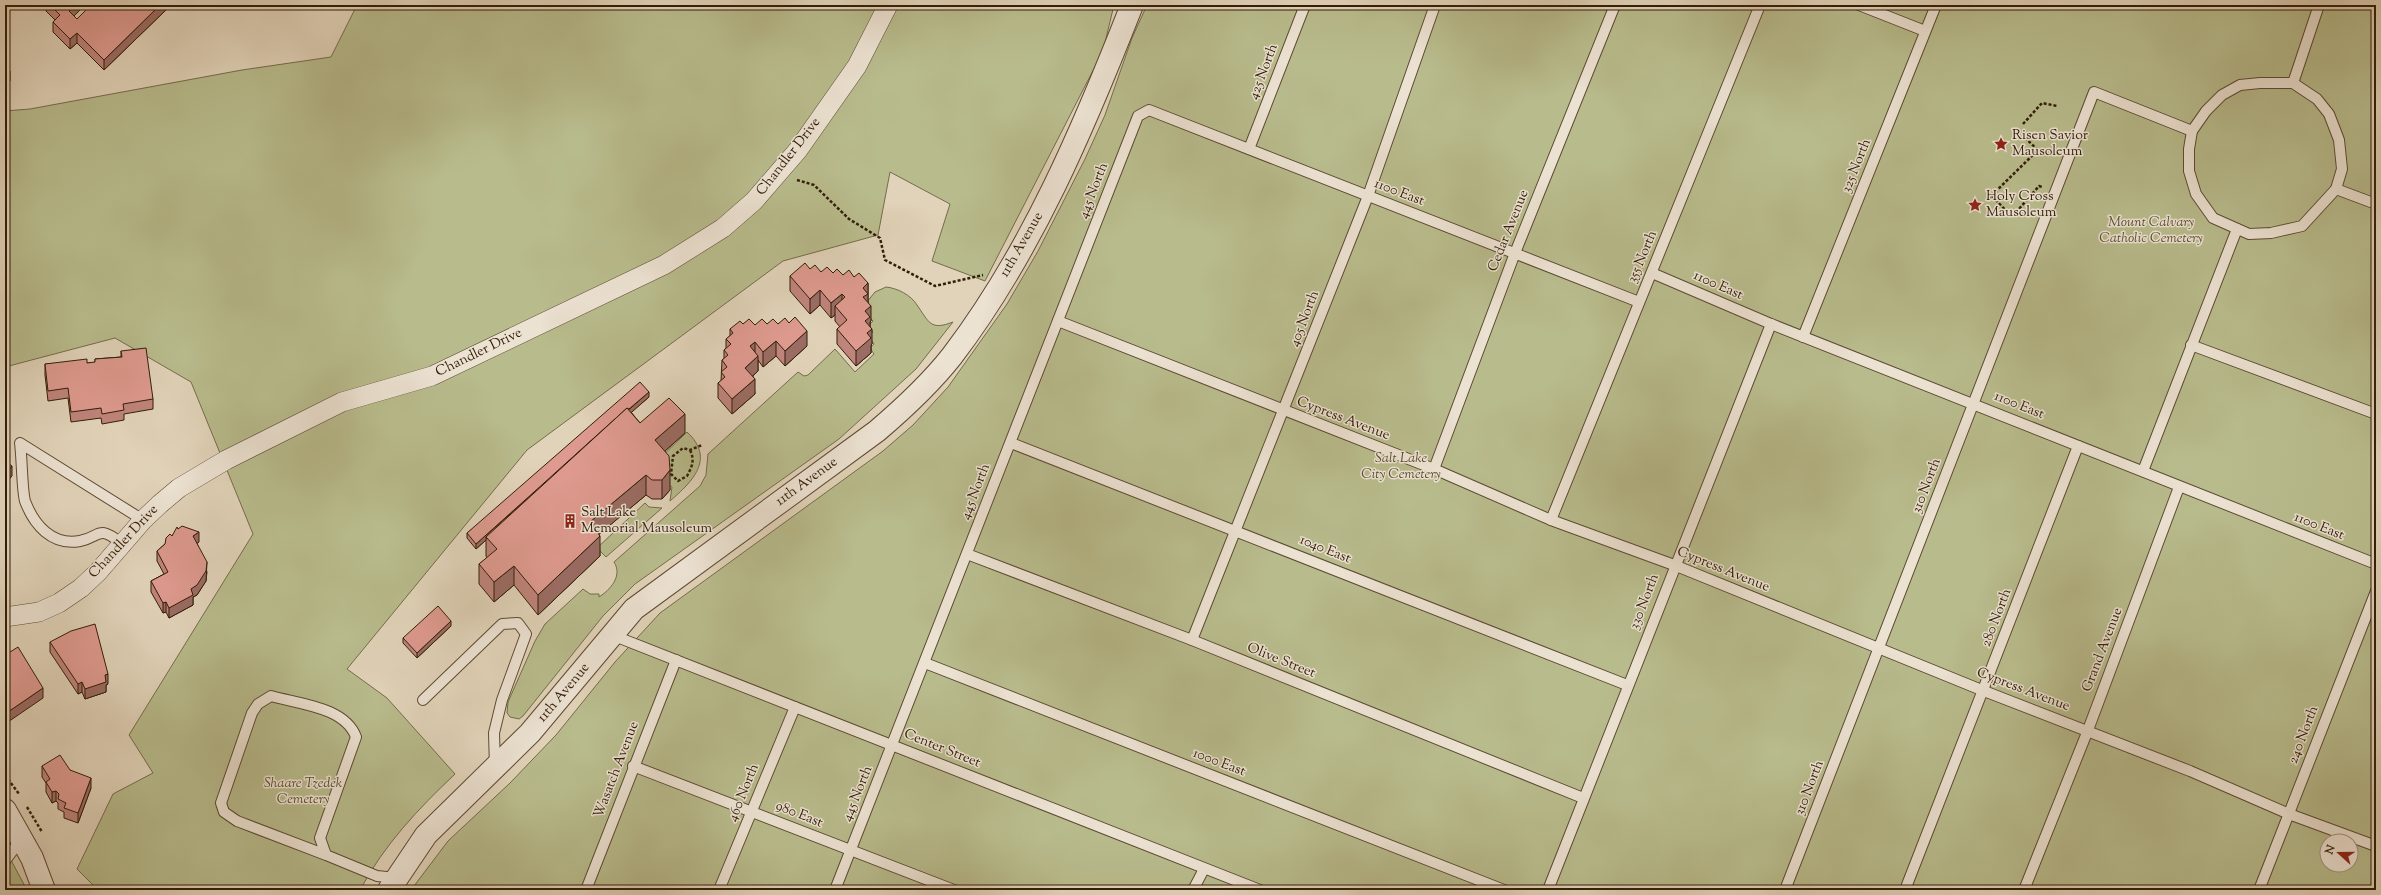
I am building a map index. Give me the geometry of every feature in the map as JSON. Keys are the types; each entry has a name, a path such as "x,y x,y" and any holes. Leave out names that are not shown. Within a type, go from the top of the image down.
{"street":[{"name":"Chandler Drive","path":"5,618 39,612 59,603 81,588 92,578 121,543 143,520 179,488 226,460 315,414 342,402 432,376 664,265 722,228 754,201 779,174 857,66 888,5"},
{"name":"11th Avenue","path":"393,884 426,835 530,733 634,609 877,431 913,399 952,356 1008,271 1042,210 1088,115 1132,5"},
{"path":"5,810 22,838 44,890"}],"lane":[{"name":"425 North","path":"1249,149 1305,5"},
{"name":"405 North","path":"1192,640 1368,196 1435,5"},
{"name":"Cedar Avenue","path":"1434,469 1515,254 1615,5"},
{"name":"355 North","path":"1551,520 1760,5"},
{"path":"1859,5 1925,31"},
{"name":"325 North","path":"1803,337 1936,5"},
{"path":"2292,84 2319,5"},
{"path":"2292,84 2317,99 2329,114 2339,140 2342,169 2336,189 2302,226 2271,233 2249,234 2236,229 2213,218 2196,194 2189,171 2192,131 2206,111 2222,95 2240,86 2292,84"},
{"name":"310 North","path":"1785,890 1975,403 2094,92 2192,131"},
{"name":"1100 East","path":"1149,110 1639,302"},
{"name":"445 North","path":"835,890 1138,116 1149,110"},
{"path":"2336,189 2376,204"},
{"path":"2143,471 2236,229"},
{"name":"1100 East","path":"1652,273 1803,337 1975,403 2078,446 2376,564"},
{"name":"Cypress Avenue","path":"1058,321 1434,469 1551,520 1674,565 1984,691 2088,730 2289,814 2376,846"},
{"name":"330 North","path":"1548,890 1674,565 1771,324"},
{"path":"2191,345 2376,414"},
{"name":"1040 East","path":"1011,442 1628,685"},
{"path":"121,543 111,535 97,532 80,541 56,540 41,529 25,501 20,443 143,520"},
{"name":"280 North","path":"1905,890 1984,691 2078,446"},
{"name":"Grand Avenue","path":"2024,890 2088,730 2180,486"},
{"name":"Olive Street","path":"967,554 1192,640 1583,798"},
{"name":"240 North","path":"2259,890 2376,591"},
{"path":"423,700 502,624 518,623 526,634 502,700 494,733 495,767"},
{"name":"Center Street","path":"612,635 1260,890"},
{"name":"Wasatch Avenue","path":"586,890 633,766 676,660"},
{"name":"1000 East","path":"925,663 1504,890"},
{"path":"326,855 320,838 356,737 352,727 328,712 272,696 258,704 252,713 221,803 224,812 237,821 326,855 393,884"},
{"name":"460 North","path":"719,890 795,706"},
{"name":"980 East","path":"633,766 954,890"},
{"path":"5,861 22,838"},
{"path":"1193,890 1204,869"}],"path":[{"path":"2023,124 2042,103 2057,106"},
{"path":"1988,199 2038,150 2024,137"},
{"path":"779,174 814,185 849,218 880,238 885,260 935,286 1008,271"},
{"path":"1992,196 2012,216 2039,186 2056,192"},
{"path":"690,450 693,456 691,468 687,476 678,480 671,474 673,456 683,448 690,450 702,445"}],"green space":[{"name":"Shaare Tzedek Cemetery","path":"357,5 1114,5 1103,51 985,281 932,261 950,204 890,172 878,235 783,261 527,450 347,669 387,698 455,774 403,828 380,858 360,890 98,890 77,869 113,794 153,773 129,735 253,534 191,382 115,338 5,367 5,111 30,109 242,70 331,57"},
{"name":"Salt Lake City Cemetery","path":"1147,5 2376,5 2376,890 411,890 448,841 510,783 556,735 615,662 660,613 883,451 913,425 948,387 1007,304 1038,251 1085,159 1105,115 1132,38"},
{"path":"886,287 899,290 911,298 931,323 939,326 953,322 916,369 839,439 635,584 603,616 523,716 519,719 510,717 507,713 508,702 535,641 545,624 583,589 590,594 599,594 599,597 611,587 617,572 614,562 700,486 706,475 708,454 798,372 804,376 808,375 835,349 855,372 874,354 870,348 874,344 868,336 873,332 868,326 873,321 866,313 866,303 875,292"},
{"path":"687,432 695,442 700,452 698,470 686,486 670,501 672,487 666,483 654,464"},
{"path":"645,503 649,507 662,508 606,557 597,548"},
{"path":"5,849 27,890 5,890"}],"building":[{"path":"50,5 75,5 69,11 77,19 91,5 160,5 104,60 77,33 70,39 53,22 60,15"},
{"path":"5,67 10,71 5,77"},
{"path":"805,263 810,269 815,265 821,272 827,267 833,273 837,269 843,275 849,270 854,277 859,273 868,283 863,288 868,294 863,297 871,306 865,311 870,317 865,321 872,329 867,333 871,338 856,351 837,329 847,320 835,306 845,297 842,294 831,303 820,290 810,299 790,276"},
{"path":"795,317 807,331 785,351 776,341 763,352 755,342 750,346 758,356 745,368 755,379 732,399 718,383 725,377 721,372 727,367 722,360 728,355 724,350 731,344 726,339 733,333 730,329 740,321 743,324 749,319 755,325 762,319 767,324 773,319 778,324 785,318 789,323"},
{"path":"146,348 153,399 123,404 124,410 102,414 101,408 71,412 68,388 48,391 45,364 87,359 87,363 95,362 95,359 122,357 121,351"},
{"path":"640,382 649,392 629,409 627,408 476,544 467,533"},
{"name":"Salt Lake Memorial Mausoleum","path":"669,398 685,414 655,440 669,456 670,470 662,480 652,480 646,475 590,522 600,536 538,595 514,566 494,582 479,564 497,549 486,537 627,408 640,423"},
{"path":"5,461 12,466 5,474"},
{"path":"182,526 199,532 193,536 207,562 206,571 197,585 191,589 193,595 169,608 166,602 163,603 151,581 168,572 157,551 165,544 166,538 170,534 172,536 177,527 178,529"},
{"path":"438,606 451,621 417,653 403,638"},
{"path":"95,624 108,674 105,675 106,682 85,689 82,682 78,684 50,642 71,631"},
{"path":"18,647 43,688 5,714 5,650 8,649 10,652"},
{"path":"60,755 70,770 91,778 78,813 64,808 66,803 58,799 59,794 56,791 52,792 46,782 50,779 42,766"}],"place":[{"name":"Risen Savior Mausoleum","path":"2001,144"},
{"name":"Holy Cross Mausoleum","path":"1975,205"},
{"name":"Salt Lake Memorial Mausoleum","path":"570,521"}],"park label":[{"name":"Mount Calvary Catholic Cemetery","path":"2151,232"}]}
